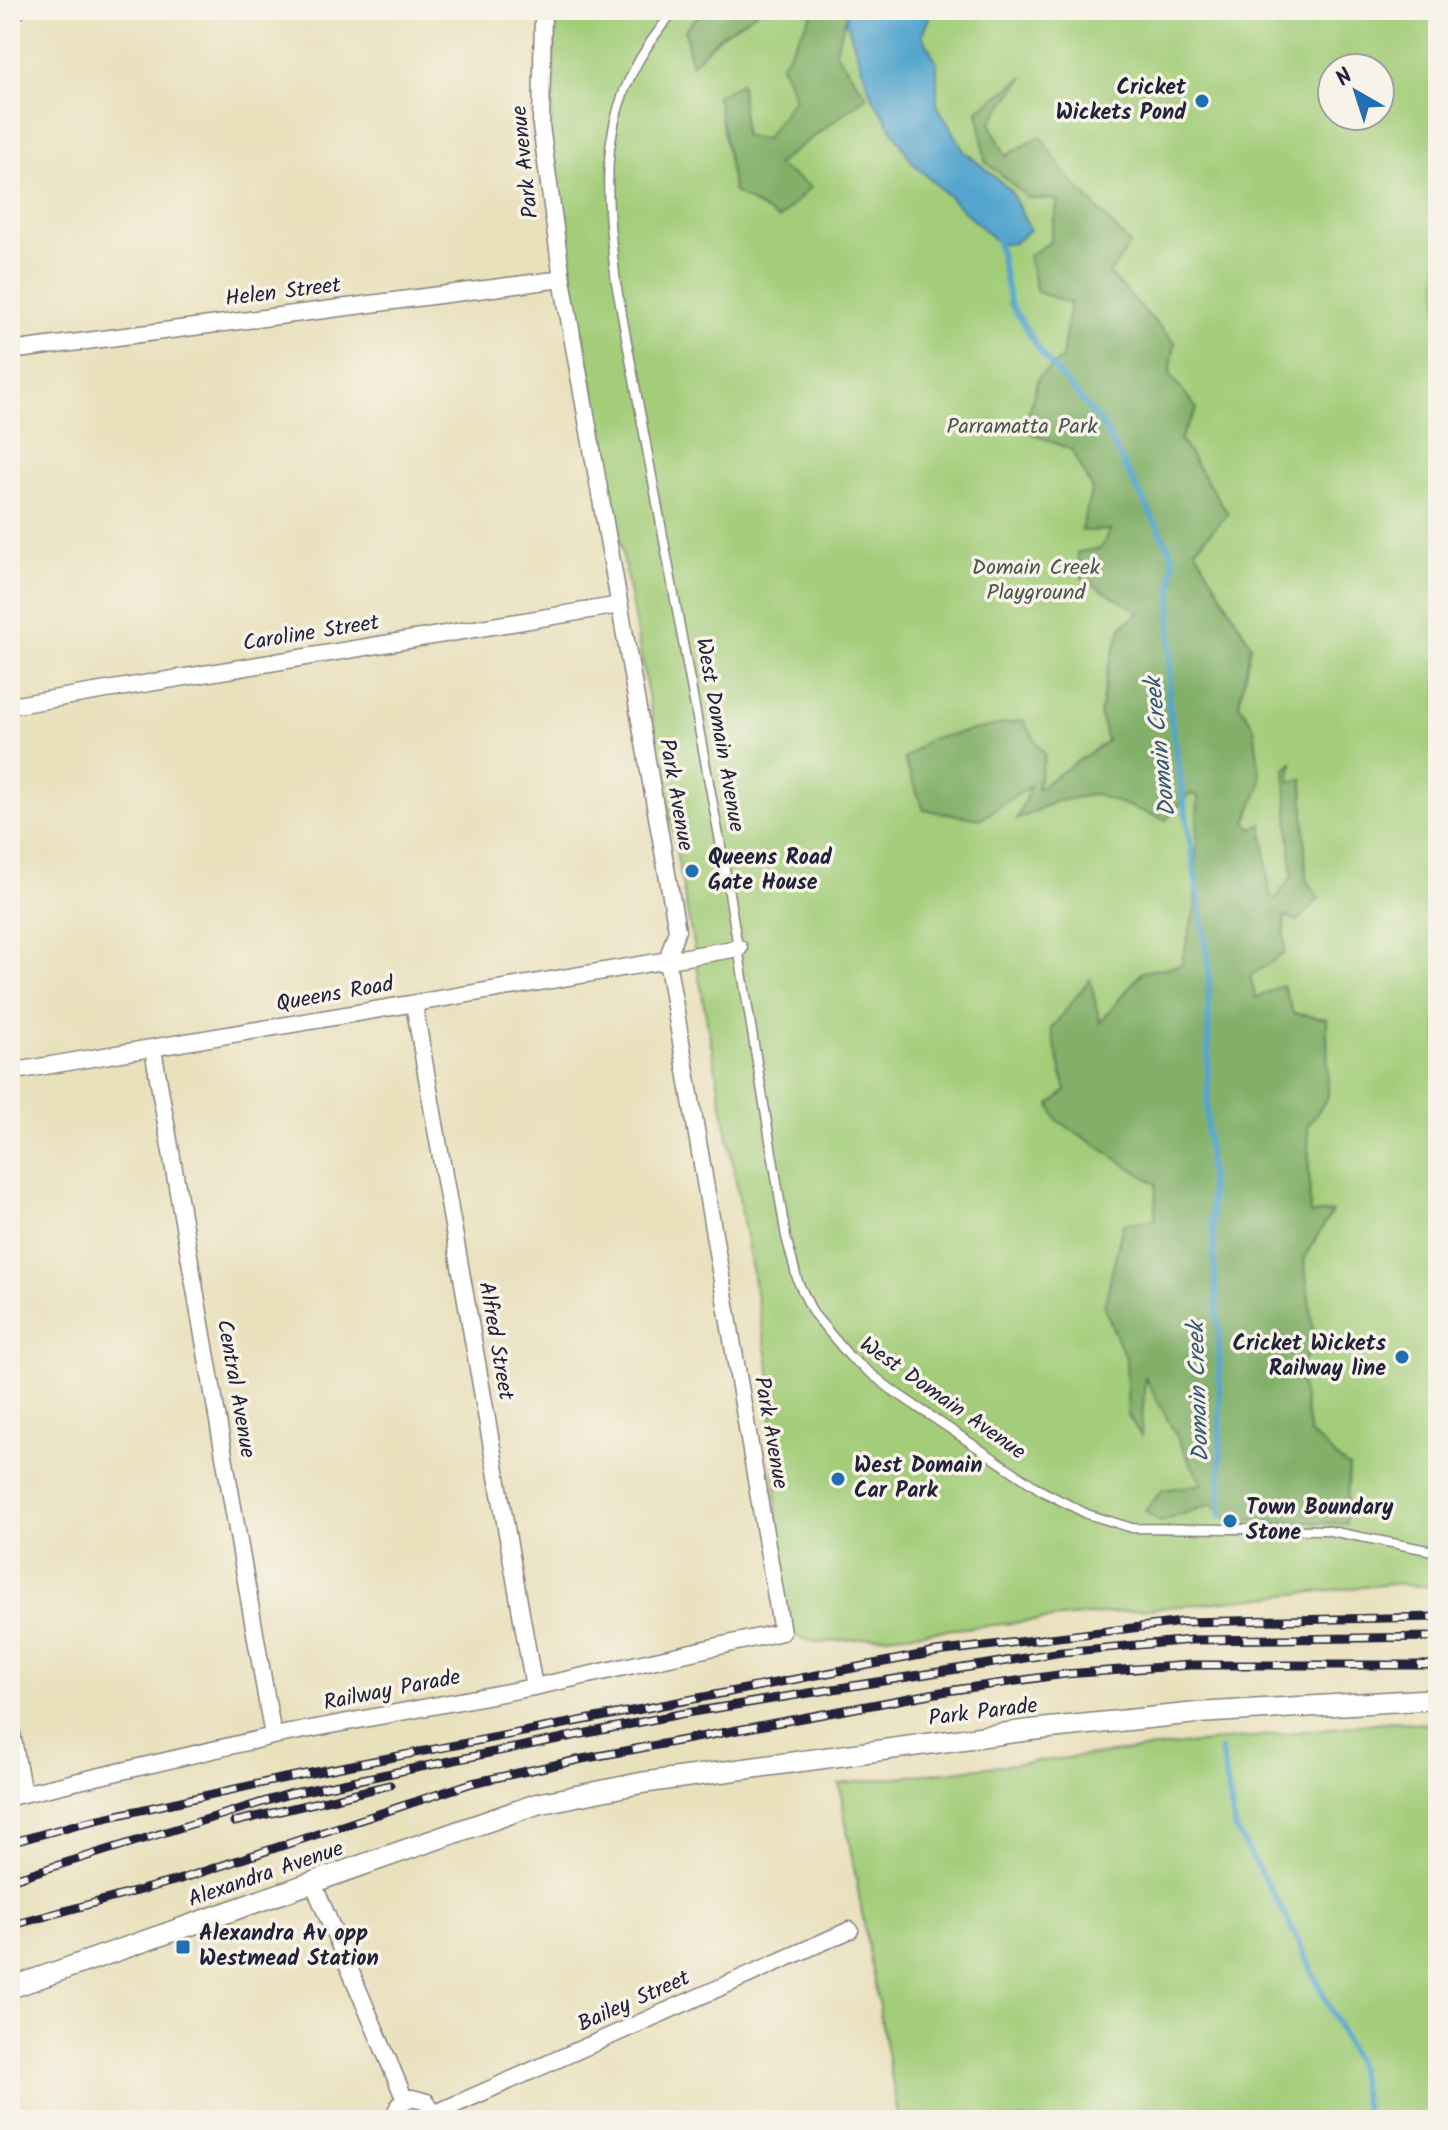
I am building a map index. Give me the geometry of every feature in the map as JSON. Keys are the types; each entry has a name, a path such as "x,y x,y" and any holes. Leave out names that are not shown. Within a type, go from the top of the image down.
{"street":[{"path":"10,10 18,10"},
{"name":"Park Avenue","path":"543,10 541,126 562,279 677,930 667,960 782,1632"},
{"name":"Helen Street","path":"10,351 562,279"},
{"name":"Caroline Street","path":"10,706 620,605"},
{"name":"Queens Road","path":"10,1072 739,948"},
{"name":"Alfred Street","path":"414,1004 534,1687"},
{"name":"Central Avenue","path":"153,1049 273,1736"},
{"name":"Railway Parade","path":"17,1796 273,1736 534,1687 782,1632"},
{"name":"Park Parade","path":"537,1804 641,1783 1030,1730 1197,1713 1438,1699"},
{"path":"10,1723 17,1796"},
{"name":"Alexandra Avenue","path":"10,1988 314,1885 537,1804"},
{"path":"314,1885 405,2100"},
{"name":"Bailey Street","path":"437,2116 850,1930"},
{"path":"392,2120 394,2111 405,2100 420,2099 437,2116"}],"lane":[{"name":"West Domain Avenue","path":"675,10 637,64 614,115 607,156 608,217 616,283 739,948 786,1237 798,1282 813,1313 850,1357 892,1390 1042,1491 1102,1520 1155,1529 1238,1526 1325,1530 1438,1552"}],"green space":[{"name":"Parramatta Park","path":"555,10 1438,10 1438,1587 1391,1584 818,1643 782,1632 770,1370 551,158"},
{"path":"703,10 760,10 720,36 691,65 685,30"},
{"path":"815,10 848,10 835,52 867,96 776,165 811,187 779,219 734,192 717,95 741,83 744,136 765,139 795,97 781,65"},
{"path":"1024,77 990,123 1006,156 1040,136 1066,175 1130,244 1109,274 1175,343 1170,374 1197,409 1180,439 1228,514 1195,549 1251,645 1239,704 1254,727 1261,783 1246,822 1252,829 1262,824 1270,895 1276,899 1292,875 1285,769 1292,763 1290,782 1303,779 1306,879 1319,898 1298,921 1284,916 1285,953 1250,976 1256,998 1283,985 1293,1013 1327,1019 1328,1097 1308,1126 1310,1214 1332,1212 1304,1258 1315,1346 1298,1367 1310,1434 1349,1467 1346,1524 1228,1519 1212,1504 1160,1522 1145,1511 1162,1490 1202,1484 1145,1377 1141,1436 1128,1415 1126,1359 1104,1307 1123,1224 1155,1219 1156,1184 1057,1120 1050,1105 1066,1091 1051,1029 1090,979 1100,1023 1142,972 1181,965 1195,909 1198,796 1189,794 1166,820 1095,794 1054,802 1017,820 1030,786 981,819 924,810 904,759 929,739 1023,720 1045,755 1037,789 1107,741 1100,714 1108,669 1122,626 1140,612 1082,578 1077,552 1100,549 1110,530 1081,531 1092,488 1072,450 1024,430 1038,378 1062,358 1070,303 1037,292 1028,256 1050,242 1058,200 1028,198 985,161 978,110"},
{"path":"1392,1721 1438,1725 1438,2120 899,2120 839,1784"}],"water":[{"path":"847,10 932,10 922,35 937,63 937,105 964,151 1010,190 1030,230 1014,243 999,244 912,162 871,94 846,21"}],"waterway":[{"name":"Domain Creek","path":"997,238 1010,303 1044,357 1102,424 1173,555 1169,704 1209,964 1207,1131 1219,1344 1221,1517"},
{"name":"Domain Creek","path":"1221,1750 1235,1828 1288,1920 1357,2065 1367,2120"}],"railway":[{"path":"10,1843 82,1823 285,1778 936,1652 1182,1622 1438,1617"},
{"path":"10,1880 289,1794 680,1714 1062,1652 1191,1640 1438,1637"},
{"path":"10,1926 181,1879 472,1783 582,1759 947,1691 1065,1674 1191,1665 1438,1665"},
{"path":"234,1822 390,1785"}],"place":[{"name":"Cricket Wickets Pond","path":"1202,101"},
{"name":"Queens Road Gate House","path":"692,871"},
{"name":"Cricket Wickets Railway line","path":"1402,1357"},
{"name":"West Domain Car Park","path":"838,1479"},
{"name":"Town Boundary Stone","path":"1230,1521"},
{"name":"Alexandra Av opp Westmead Station","path":"183,1947"}],"park label":[{"name":"Domain Creek Playground","path":"1036,580"}]}
